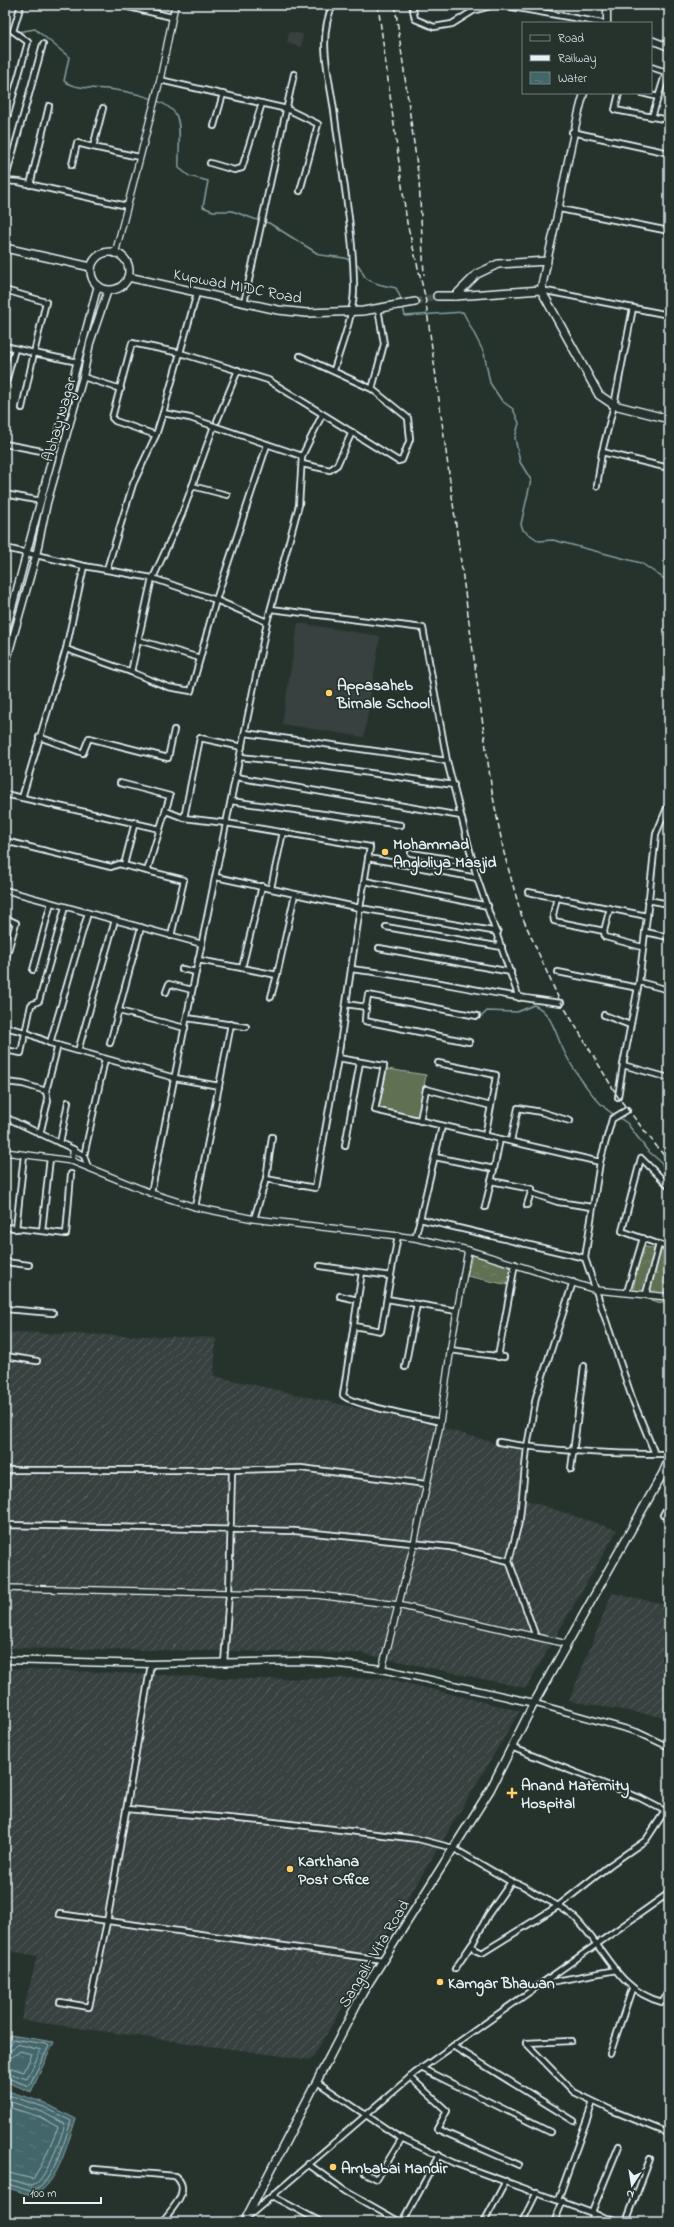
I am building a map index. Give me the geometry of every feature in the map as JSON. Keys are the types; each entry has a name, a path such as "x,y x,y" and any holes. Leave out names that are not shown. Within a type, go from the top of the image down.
{"main road":[{"path":"607,5 607,22"},
{"path":"652,40 669,46"},
{"path":"584,94 572,132 560,208 541,290 599,395 614,405 669,419"},
{"path":"5,248 92,267"},
{"path":"112,252 122,256 126,261 129,271 128,277 122,286 108,290 98,285 92,278 92,267 97,257 101,254 112,252"},
{"path":"455,296 477,274 498,264 547,261"},
{"name":"Kupwad MIDC Road","path":"128,277 244,303 306,314 351,311 414,302"},
{"path":"5,634 98,285"},
{"name":"Abhay Nagar","path":"5,666 36,556 47,503 83,377 90,343 108,290"},
{"path":"437,296 541,290"},
{"name":"Sangali- Vita Road","path":"244,2222 363,1992 490,1790 534,1703 663,1473 669,1459"},
{"path":"5,1660 151,1664 297,1661 382,1669 534,1703"}],"street":[{"path":"5,125 28,42 13,31 21,5"},
{"path":"120,5 172,17"},
{"path":"115,254 160,80 175,5"},
{"path":"334,5 326,30 327,60 351,238 355,286 351,311 334,370"},
{"path":"412,5 415,19 434,27 452,24 473,11 494,5"},
{"path":"473,11 476,5"},
{"path":"501,5 596,22"},
{"path":"43,44 5,181 127,206"},
{"path":"652,67 667,72 652,117"},
{"path":"244,303 294,74"},
{"path":"160,80 287,109 318,124 300,191"},
{"path":"214,126 223,94"},
{"path":"619,94 615,110 669,120"},
{"path":"646,94 658,97"},
{"path":"210,163 234,170 242,168 262,103"},
{"path":"5,105 11,106"},
{"path":"30,185 49,106"},
{"path":"93,147 103,108"},
{"path":"572,132 669,154"},
{"path":"72,165 77,144 139,157"},
{"path":"560,208 669,232"},
{"path":"5,290 46,302 22,408"},
{"path":"541,290 669,315"},
{"path":"107,569 133,484 156,435 163,414 197,293"},
{"path":"372,389 384,344 378,308"},
{"path":"597,486 602,452 614,405 633,308"},
{"path":"156,435 113,420 112,418 121,389 132,343 180,353 268,380 398,461 402,460 405,456 410,439 408,418 372,389 334,370 300,356"},
{"path":"5,346 78,362"},
{"path":"5,386 15,349"},
{"path":"217,421 238,370"},
{"path":"83,377 121,389"},
{"path":"163,414 190,418 302,456"},
{"path":"151,1193 267,622 299,505 302,456 322,415"},
{"path":"131,672 153,578 192,486 214,426"},
{"path":"302,464 330,470 337,465 352,432"},
{"path":"5,444 52,453"},
{"path":"66,649 168,687 191,691 216,600 267,445"},
{"path":"602,452 669,468"},
{"path":"192,486 227,495"},
{"path":"5,494 41,501"},
{"path":"5,548 84,566 153,578 216,600 267,622"},
{"path":"22,798 66,649 84,566"},
{"path":"271,609 424,628 447,761 461,816 477,878 498,932 519,998"},
{"path":"138,640 200,658"},
{"path":"39,737 83,753 89,738 168,758 174,730"},
{"path":"245,733 447,761"},
{"path":"184,818 200,738 242,747"},
{"path":"240,757 314,765 454,785"},
{"path":"236,777 461,816"},
{"path":"120,782 170,796 148,871"},
{"path":"5,794 135,822 160,829"},
{"path":"231,800 401,825"},
{"path":"618,1097 639,982 656,834 669,803"},
{"path":"166,811 184,818 226,823 370,847 338,1058 315,1188 266,1179"},
{"path":"124,865 135,822"},
{"path":"271,888 283,832"},
{"path":"5,841 111,867 119,864 184,880 171,936"},
{"path":"411,853 474,863"},
{"path":"368,858 477,878"},
{"path":"216,876 360,908 498,932"},
{"path":"365,881 488,906"},
{"path":"242,968 262,886"},
{"path":"5,890 202,944"},
{"path":"528,892 647,916"},
{"path":"271,996 295,894"},
{"path":"557,898 553,915 554,921 604,931"},
{"path":"648,900 669,904"},
{"path":"34,970 51,903"},
{"path":"5,1050 21,1053 31,1005 39,1001 65,907"},
{"path":"610,908 604,931 605,937 642,947"},
{"path":"50,1043 88,913"},
{"path":"5,918 16,923 5,961"},
{"path":"78,1051 114,920"},
{"path":"110,1043 141,928"},
{"path":"386,928 502,946"},
{"path":"645,932 669,937"},
{"path":"379,948 511,972"},
{"path":"198,960 277,975"},
{"path":"182,969 196,972"},
{"path":"351,969 384,973 519,998 561,1003"},
{"path":"558,972 638,988"},
{"path":"639,982 669,990"},
{"path":"166,992 169,984 192,990"},
{"path":"468,1042 365,1020 368,995 477,1016"},
{"path":"346,1004 366,1007"},
{"path":"119,1011 185,1028"},
{"path":"604,1015 630,1025"},
{"path":"187,1018 246,1027"},
{"path":"195,1207 232,1024"},
{"path":"5,1027 25,1032 50,1043 105,1059 175,1078 219,1086"},
{"path":"40,1134 48,1101 46,1091 58,1045"},
{"path":"338,1058 384,1066 375,1110 600,1162"},
{"path":"88,1167 84,1156 105,1059"},
{"path":"345,1146 360,1062"},
{"path":"438,1063 496,1075 486,1136"},
{"path":"623,1065 669,1078"},
{"path":"5,1082 23,1084 46,1091"},
{"path":"420,1121 426,1089 491,1106"},
{"path":"60,1143 68,1102"},
{"path":"511,1141 518,1108 541,1112 570,1122"},
{"path":"627,1110 612,1119 600,1162 585,1258 632,1398 655,1454"},
{"path":"5,1126 6,1118 73,1149 84,1156"},
{"path":"415,1238 442,1126"},
{"path":"254,1219 266,1179 272,1136"},
{"path":"485,1207 500,1139"},
{"path":"72,1161 73,1149"},
{"path":"5,1152 72,1161 151,1193 195,1207 254,1219 415,1238 468,1250 596,1290 669,1297"},
{"path":"16,1229 24,1155"},
{"path":"435,1157 494,1169"},
{"path":"42,1231 50,1158"},
{"path":"669,1186 641,1158 622,1231 669,1248"},
{"path":"5,1227 66,1234 71,1174"},
{"path":"491,1181 532,1189 527,1205"},
{"path":"531,1193 558,1202 592,1207"},
{"path":"420,1219 585,1258"},
{"path":"354,1326 381,1331 398,1235"},
{"path":"627,1292 643,1238"},
{"path":"646,1294 659,1244"},
{"path":"382,1669 414,1544 440,1422 450,1350 468,1250"},
{"path":"5,1262 29,1265"},
{"path":"498,1357 515,1264"},
{"path":"320,1266 391,1276"},
{"path":"362,1272 343,1395 345,1398 440,1422"},
{"path":"536,1637 509,1561 520,1518 527,1447 536,1397 573,1282"},
{"path":"340,1296 358,1300"},
{"path":"387,1299 457,1311"},
{"path":"405,1367 417,1304"},
{"path":"5,1309 53,1313"},
{"path":"450,1350 504,1357"},
{"path":"5,1356 37,1362"},
{"path":"570,1470 584,1366"},
{"path":"499,1442 527,1447 602,1453 669,1454"},
{"path":"5,1494 6,1469 232,1470 301,1468 426,1484"},
{"path":"224,1662 229,1594 232,1470"},
{"path":"669,1504 663,1515 669,1516"},
{"path":"5,1525 231,1531 295,1531 354,1535 414,1544 450,1547 509,1561"},
{"path":"5,1588 317,1595 398,1605 567,1644"},
{"path":"60,2002 89,2007 107,1922 151,1664"},
{"path":"534,1703 637,1732 669,1747"},
{"path":"472,1944 475,1950 482,1953 558,1906 610,1865 646,1840 667,1812 633,1795 511,1747"},
{"path":"127,1808 273,1822 418,1839 453,1848 511,1882 520,1883 573,1917 598,1944 616,1970 632,1988 647,1998 662,2002 669,1990"},
{"path":"455,1969 472,1944 488,1915 511,1882"},
{"path":"248,2216 421,2068 669,1893"},
{"path":"59,1914 383,1960"},
{"path":"543,1983 616,1970"},
{"path":"610,2054 632,1988"},
{"path":"571,2041 526,2043 574,2092 593,2102 668,2133"},
{"path":"453,2046 574,2121"},
{"path":"421,2068 550,2132"},
{"path":"410,2077 447,2111 437,2129 520,2165"},
{"path":"317,2082 366,2116 402,2138 439,2156 617,2222"},
{"path":"554,2222 593,2102"},
{"path":"365,2173 377,2179 402,2138"},
{"path":"591,2222 593,2213 619,2146"},
{"path":"403,2222 439,2156"},
{"path":"626,2222 650,2159"},
{"path":"308,2164 345,2191 400,2222"},
{"path":"94,2169 176,2176 182,2182 184,2188 181,2196 162,2222"},
{"path":"484,2222 506,2181"},
{"path":"522,2222 537,2192"},
{"path":"272,2196 321,2222"}],"shaded area":[{"path":"289,32 303,34 301,47 287,43"},
{"name":"Appasaheb Birnale School","path":"298,623 380,636 364,737 282,724"},
{"path":"5,1332 216,1338 214,1376 428,1424 523,1451 520,1498 617,1530 526,1688 360,1653 5,1648"},
{"path":"612,1593 669,1605 669,1718 569,1701"},
{"path":"5,1668 250,1679 386,1678 520,1711 311,2060 21,2020 37,1956 5,1950"}],"green space":[{"path":"387,1069 426,1075 418,1119 379,1109"},
{"path":"642,1246 669,1252 669,1285 665,1304 632,1295"},
{"path":"472,1255 517,1265 513,1286 467,1276"}],"water":[{"path":"10,2035 54,2042 31,2092 5,2081 5,2052"},
{"path":"5,2090 45,2103 76,2119 56,2172 43,2190 34,2196 5,2187"}],"waterway":[{"path":"18,32 35,29 69,57 64,81 76,86 109,89 140,95 158,101 172,110 176,115 179,126 179,168 189,176 208,181 203,207 213,211 232,211 260,221"},
{"path":"5,37 15,33"},
{"path":"264,222 269,223 320,255 345,258 351,261"},
{"path":"355,263 359,266 364,276 369,280 381,285 396,288 402,301"},
{"path":"403,307 405,316 463,312 484,353 490,383 502,401 513,409 519,423 515,438 520,462 531,480 521,524 523,530 539,541 553,540 641,563 669,582"},
{"path":"482,1016 487,1011 517,1012 534,1005 540,1008 548,1017 566,1055 585,1085 600,1103 615,1115"},
{"path":"618,1117 627,1123 647,1150 662,1163 664,1170 669,1175"}],"tunnel":[{"path":"415,302 437,296"}],"railway":[{"path":"378,5 407,223 425,296 492,792 504,853 521,914 558,997 618,1097 669,1162"},
{"path":"395,5 419,180 424,275"}],"place":[{"name":"Appasaheb Birnale School","path":"329,693"},
{"name":"Mohammad Angloliya Masjid","path":"385,852"},
{"name":"Anand Maternity Hospital","path":"512,1793"},
{"name":"Karkhana Post Office","path":"290,1869"},
{"name":"Kamgar Bhawan","path":"440,1982"},
{"name":"Ambabai Mandir","path":"333,2167"}]}
